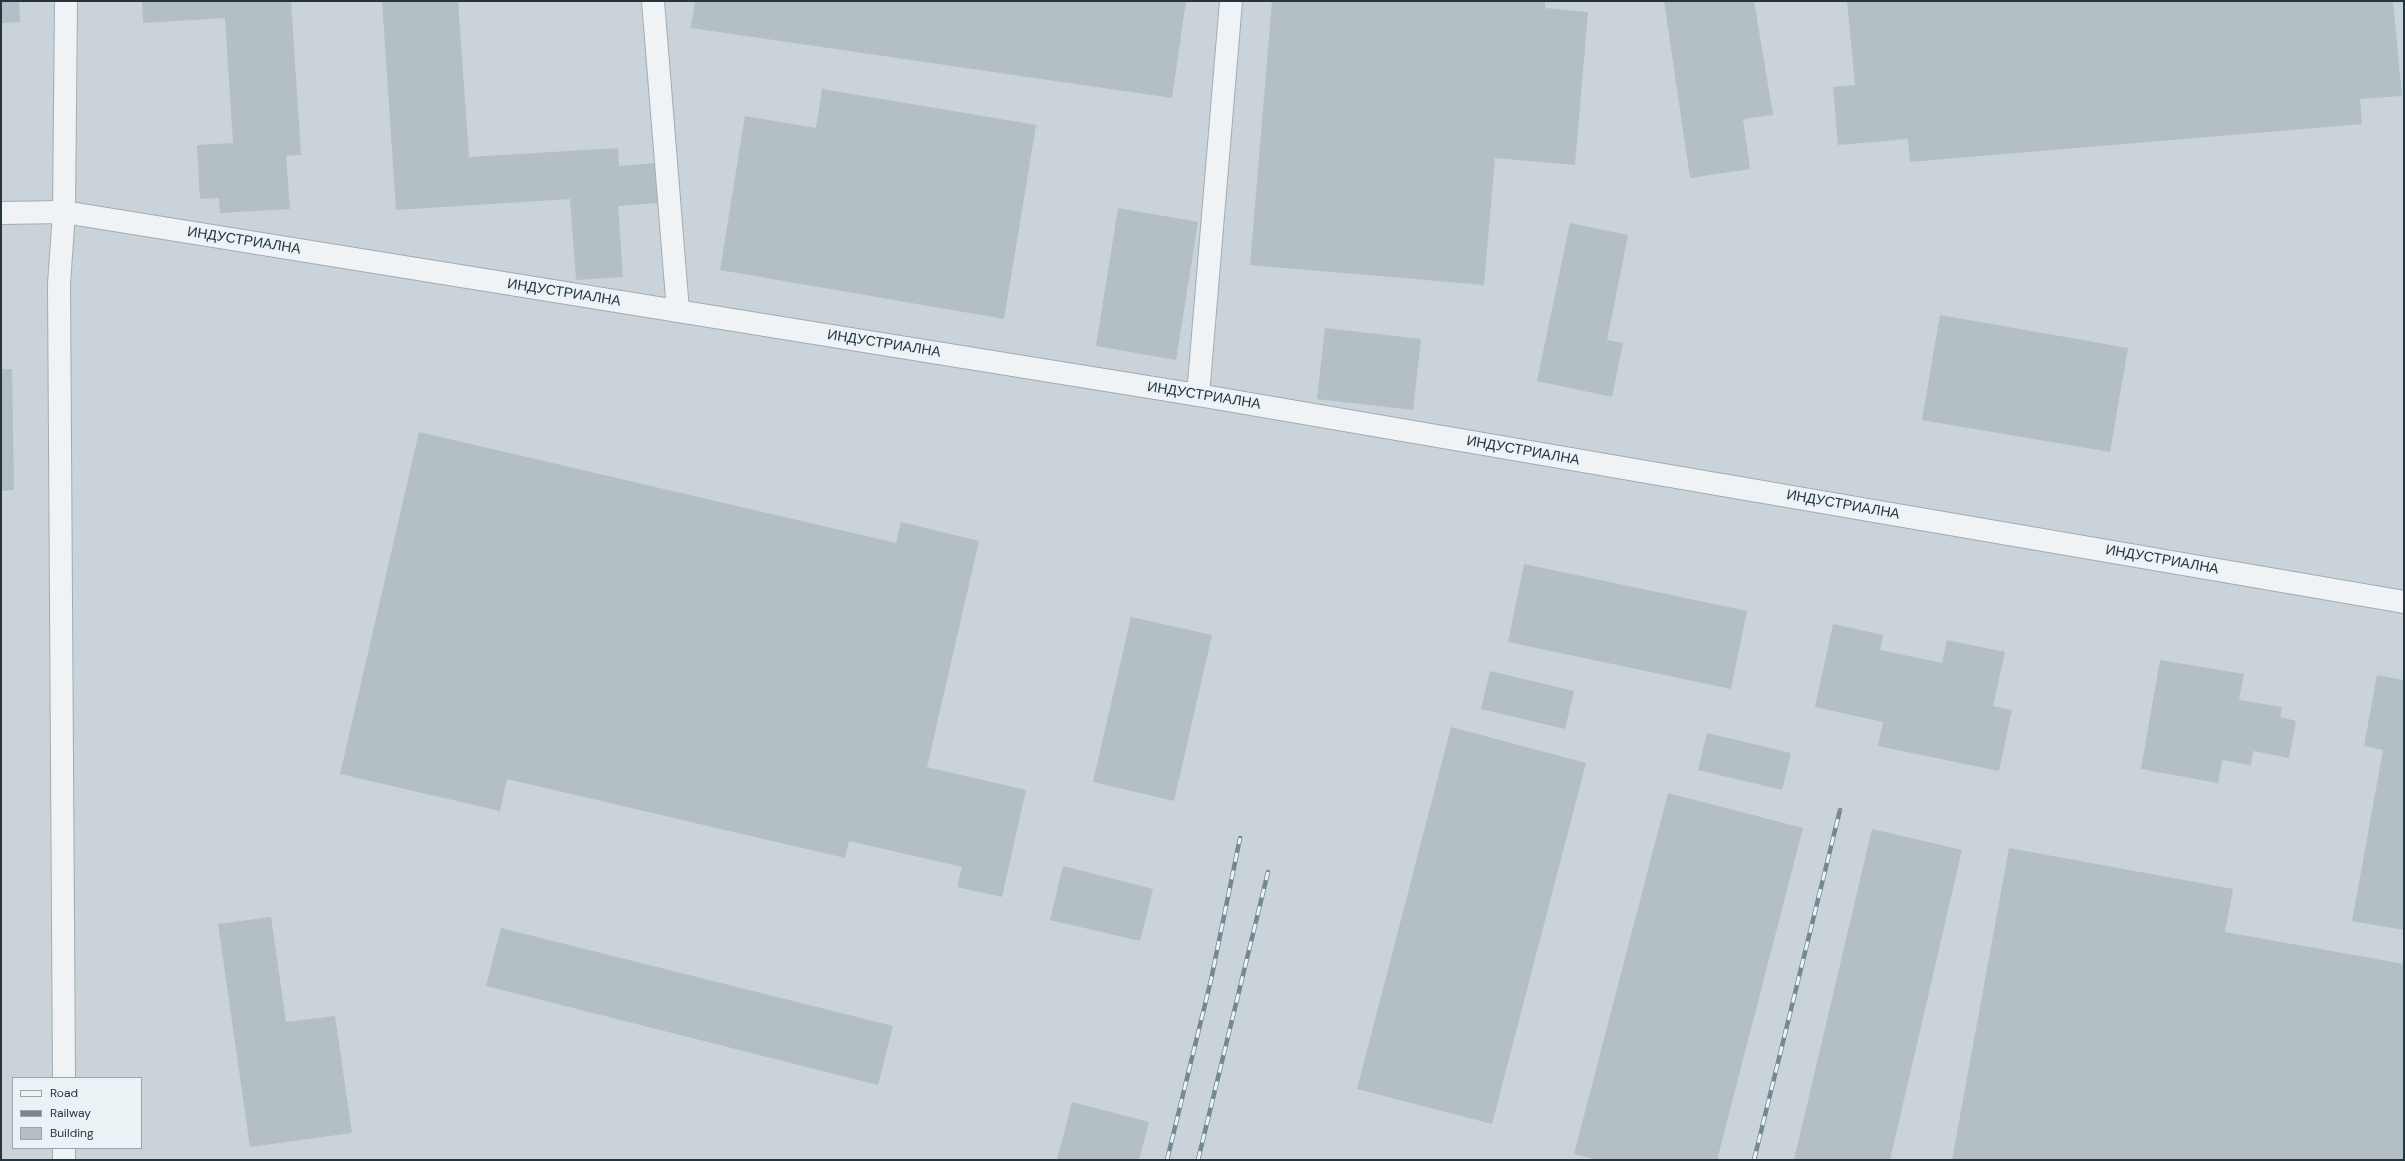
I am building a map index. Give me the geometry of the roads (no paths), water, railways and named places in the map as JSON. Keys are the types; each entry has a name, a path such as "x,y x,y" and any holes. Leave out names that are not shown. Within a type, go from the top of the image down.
{"street":[{"path":"64,1077 59,284 64,212 66,1"},
{"path":"653,1 678,311"},
{"path":"1198,395 1231,1"},
{"name":"ИНДУСТРИАЛНА","path":"1,213 64,212 1198,395 2404,602"},
{"path":"64,1149 64,1160"}],"railway":[{"path":"1754,1160 1840,810"},
{"path":"1167,1160 1211,980 1240,838"},
{"path":"1198,1160 1268,872"}]}
